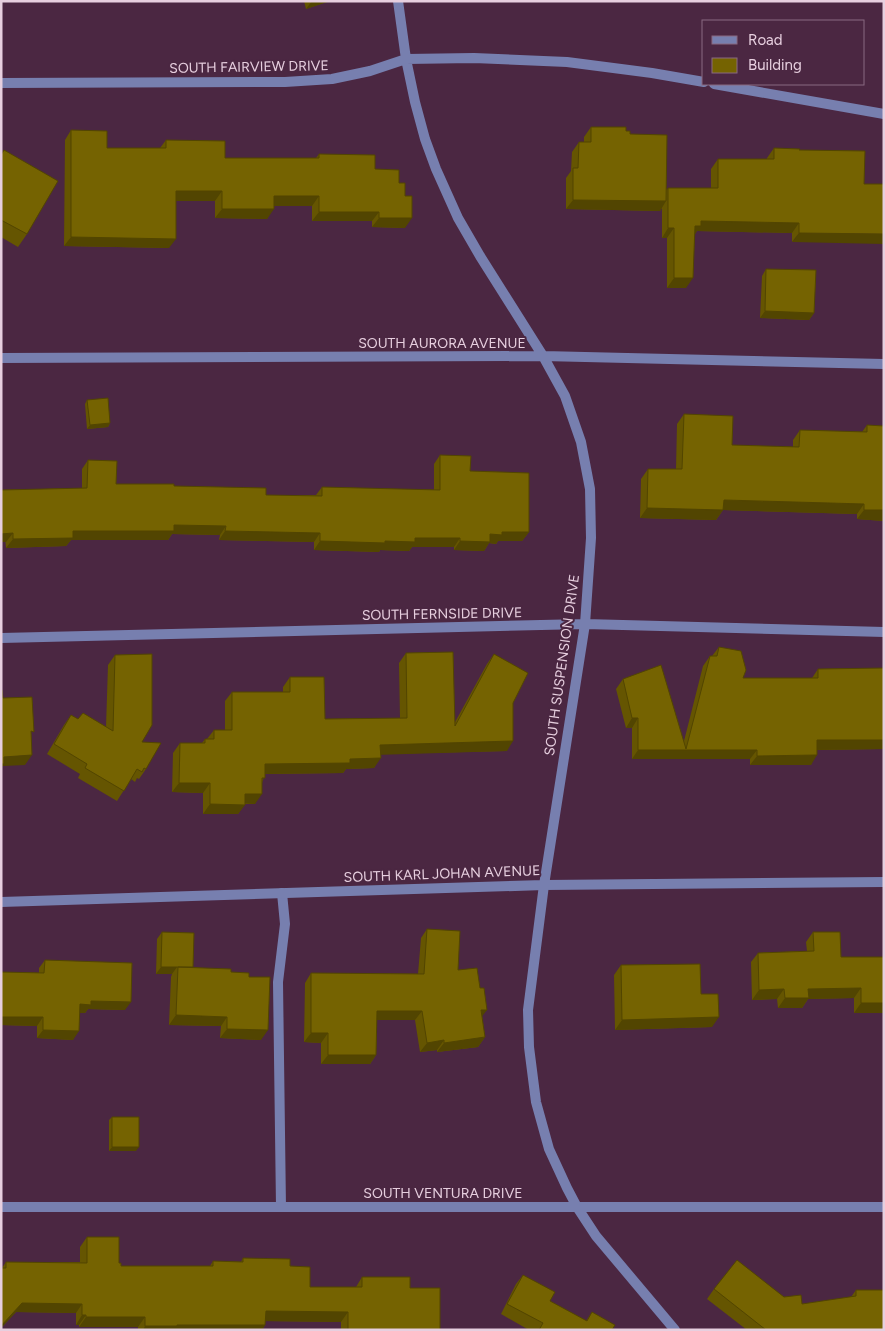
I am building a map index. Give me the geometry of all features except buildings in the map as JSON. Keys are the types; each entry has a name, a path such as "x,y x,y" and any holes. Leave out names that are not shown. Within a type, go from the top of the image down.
{"street":[{"name":"SOUTH SUSPENSION DRIVE","path":"398,1 406,59 415,102 436,170 458,218 543,356 565,396 581,442 590,489 592,538 584,624 544,885 528,1010 529,1047 536,1102 550,1149 577,1207 596,1236 675,1330"},
{"name":"SOUTH FAIRVIEW DRIVE","path":"1,83 285,82 332,79 370,71 406,59 474,58 567,62 702,82"},
{"path":"720,85 884,114"},
{"name":"SOUTH AURORA AVENUE","path":"1,358 543,356 884,364"},
{"name":"SOUTH FERNSIDE DRIVE","path":"1,638 584,624 884,632"},
{"name":"SOUTH KARL JOHAN AVENUE","path":"1,902 544,885 884,882"},
{"path":"281,1207 278,982 285,924 282,893"},
{"name":"SOUTH VENTURA DRIVE","path":"1,1207 884,1207"}]}
